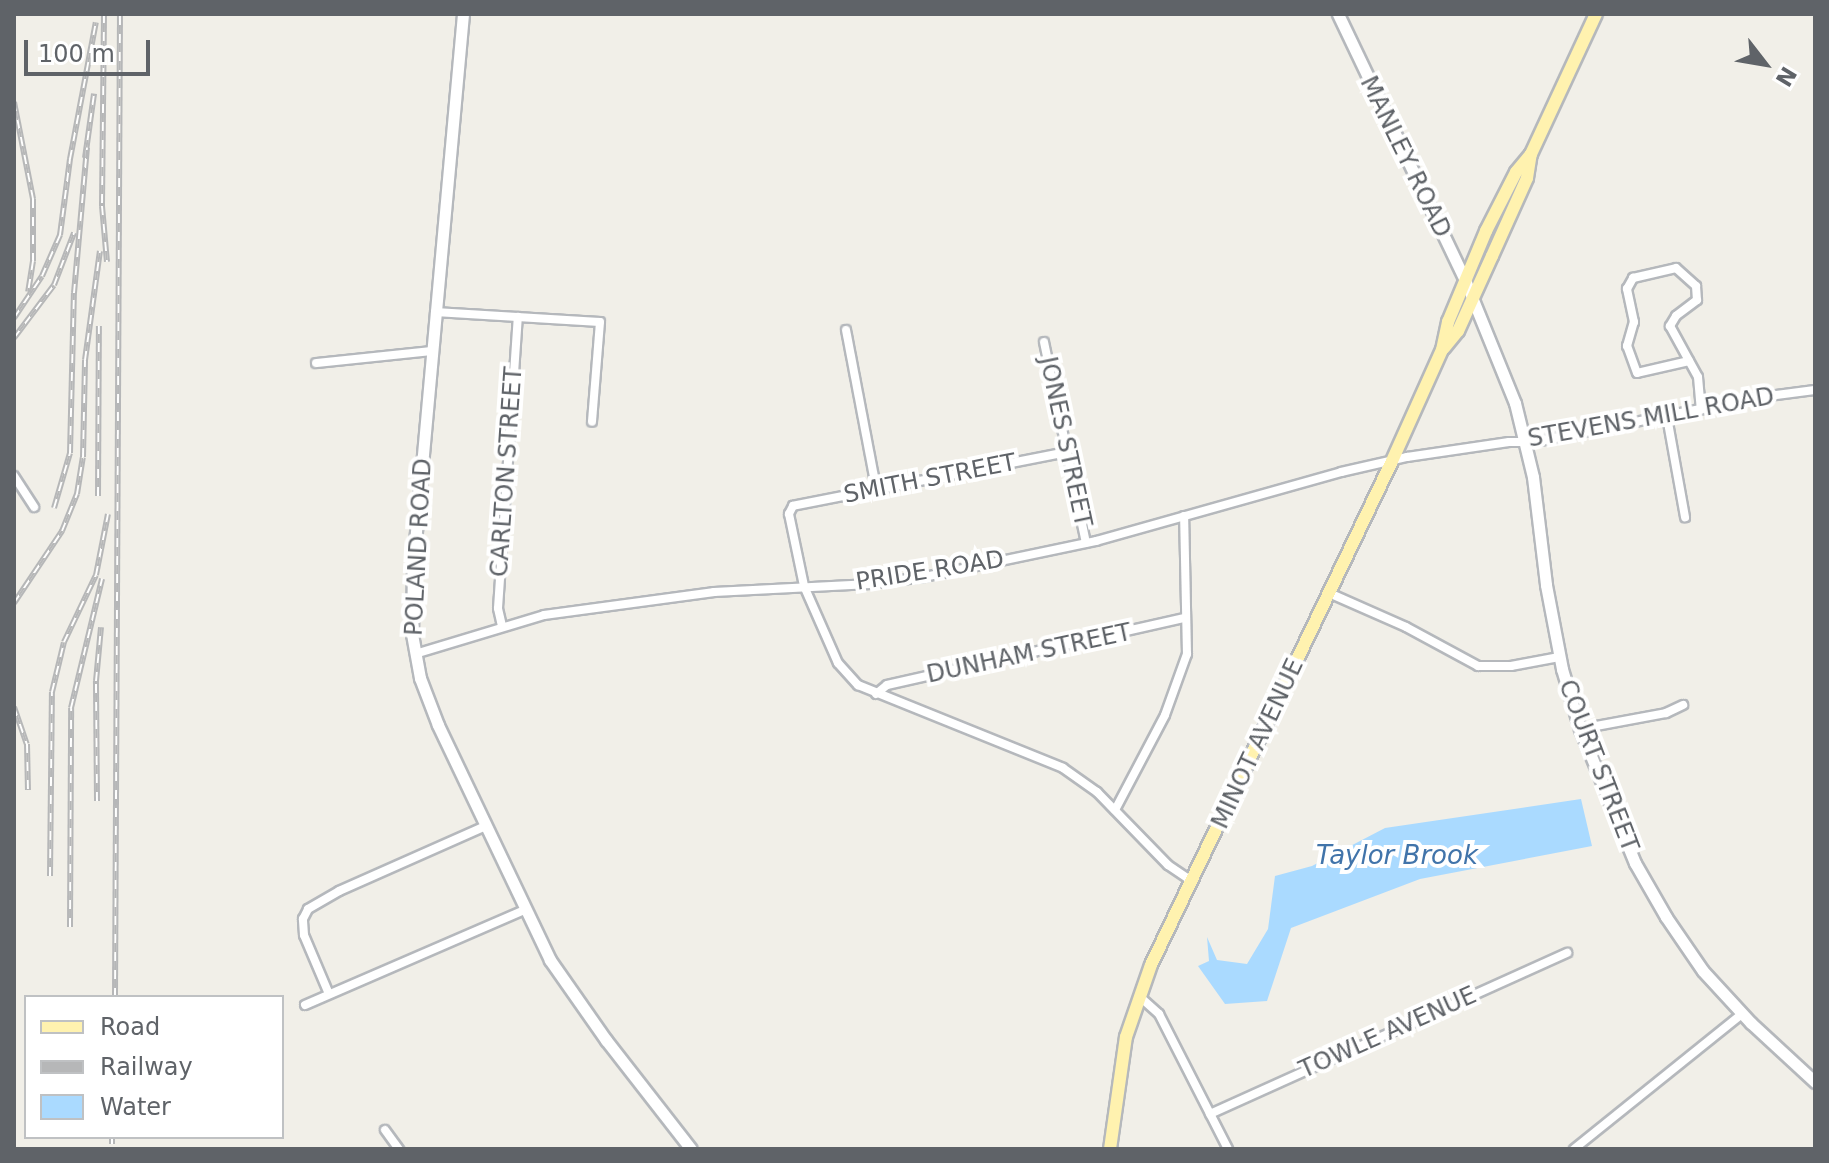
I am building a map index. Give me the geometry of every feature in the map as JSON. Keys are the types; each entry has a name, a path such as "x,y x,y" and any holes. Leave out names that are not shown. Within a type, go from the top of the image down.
{"main road":[{"name":"MINOT AVENUE","path":"1110,1149 1124,1046 1139,996 1392,461 1442,350 1448,322 1465,280 1516,172 1531,154 1596,14"},
{"name":"MINOT AVENUE","path":"1442,350 1458,331 1527,178 1531,154"}],"street":[{"name":"POLAND ROAD","path":"463,14 413,564 415,654 432,713 525,910 570,989 691,1149"},
{"name":"MANLEY ROAD","path":"1338,14 1472,300"},
{"path":"1689,361 1637,373 1627,346 1634,322 1627,289 1633,278 1676,268 1696,286 1697,300 1676,316 1670,326 1698,377 1701,410"},
{"name":"COURT STREET","path":"1472,300 1515,403 1526,442 1559,657 1580,729 1647,885 1703,971 1742,1014 1815,1082"},
{"path":"435,312 600,322 592,422"},
{"name":"CARLTON STREET","path":"502,626 498,608 518,317"},
{"path":"846,330 876,488"},
{"name":"JONES STREET","path":"1044,342 1086,543"},
{"path":"316,363 432,351"},
{"name":"STEVENS MILL ROAD","path":"1392,461 1526,442 1815,390"},
{"path":"1667,417 1685,517"},
{"name":"SMITH STREET","path":"804,586 789,514 793,506 1067,452"},
{"name":"PRIDE ROAD","path":"415,654 544,615 653,600 804,586 887,583 1086,543 1392,461"},
{"path":"14,476 34,507"},
{"path":"1115,810 1173,696 1187,654 1184,516"},
{"path":"804,586 842,669 858,685 1052,762 1086,783 1168,865 1192,881"},
{"path":"1329,593 1406,627 1478,666 1511,666 1559,657"},
{"name":"DUNHAM STREET","path":"876,694 887,685 1185,618"},
{"path":"1580,729 1666,713 1683,705"},
{"path":"329,994 303,930 303,919 313,903 486,826"},
{"path":"305,1005 525,910"},
{"name":"TOWLE AVENUE","path":"1210,1114 1567,953"},
{"path":"1139,996 1159,1014 1228,1149"},
{"path":"1574,1149 1742,1014"},
{"path":"385,1130 399,1149"}],"water":[{"name":"Taylor Brook","path":"1581,799 1592,846 1420,879 1291,928 1267,1001 1225,1004 1198,966 1209,961 1207,937 1217,960 1247,964 1268,929 1275,876 1312,866 1385,828"}],"railway":[{"path":"104,14 102,206 107,262"},
{"path":"115,995 120,14"},
{"path":"14,318 42,276 60,235 70,159 96,22"},
{"path":"85,158 94,94"},
{"path":"14,102 33,199 33,261 28,292"},
{"path":"54,508 70,453 74,293 87,148"},
{"path":"14,338 54,285 74,233"},
{"path":"14,603 62,531 77,494 83,457 85,360 100,251"},
{"path":"98,496 99,326"},
{"path":"50,876 52,692 64,642 96,575 108,514"},
{"path":"70,927 71,708 102,579"},
{"path":"97,801 96,681 101,627"},
{"path":"14,707 27,744 28,790"},
{"path":"112,1139 112,1144"}]}
